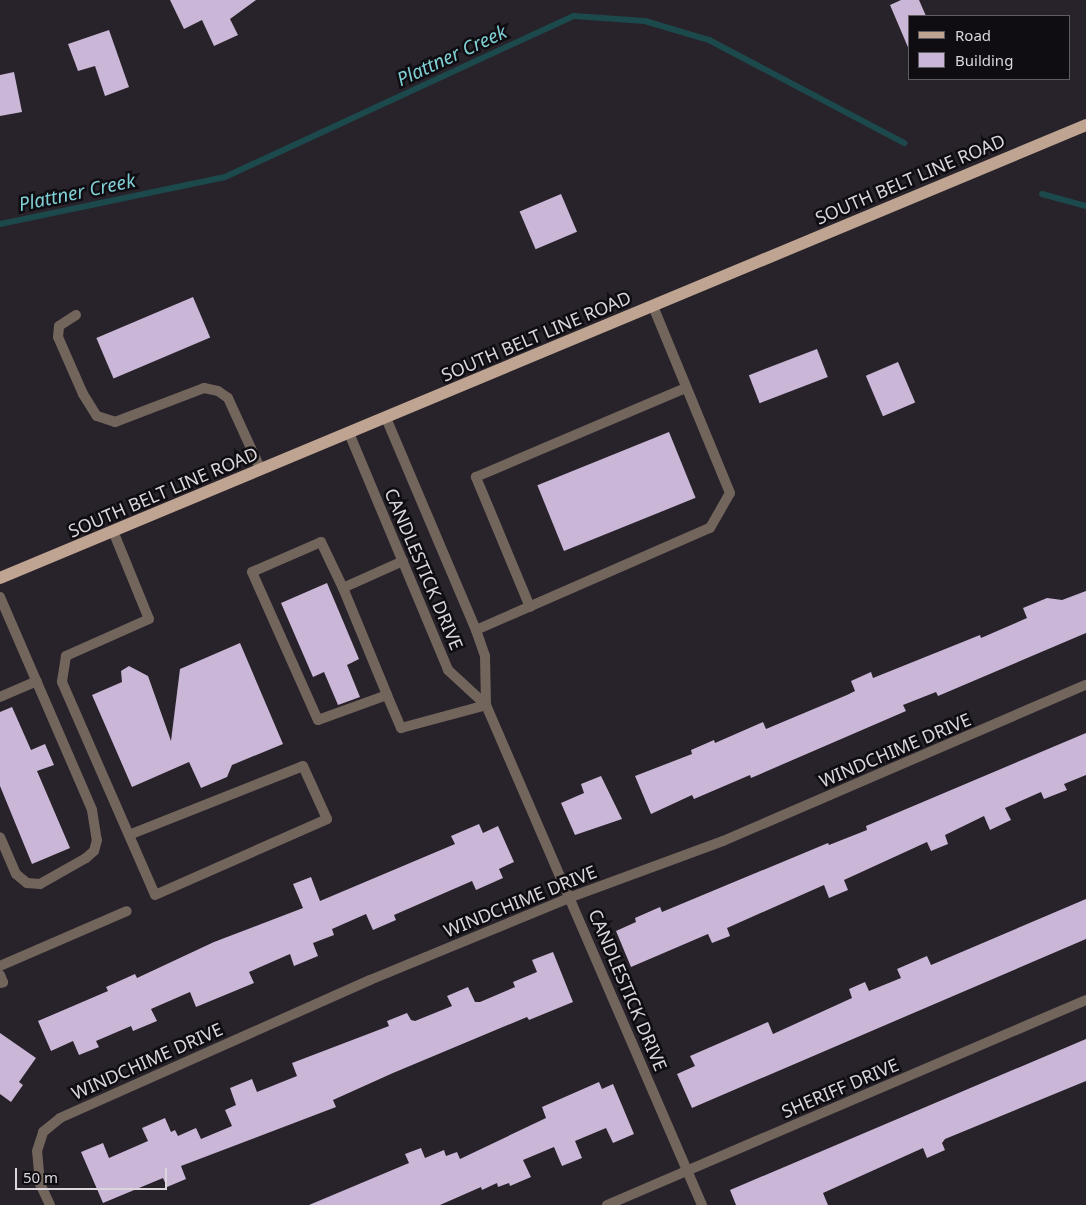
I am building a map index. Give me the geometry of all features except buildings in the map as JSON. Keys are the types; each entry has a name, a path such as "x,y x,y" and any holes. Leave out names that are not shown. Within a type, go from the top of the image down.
{"main road":[{"name":"SOUTH BELT LINE ROAD","path":"0,578 1086,125"}],"street":[{"path":"476,630 710,528 730,493 652,306"},
{"path":"76,315 59,326 58,337 83,394 97,416 115,422 204,388 218,391 228,398 261,470"},
{"path":"530,607 476,477 686,388"},
{"name":"CANDLESTICK DRIVE","path":"386,418 476,630 484,656 486,705 571,897 702,1205"},
{"name":"CANDLESTICK DRIVE","path":"349,433 448,670 486,705"},
{"path":"112,531 149,619 66,656 62,682 155,895 327,819 303,766 129,835"},
{"path":"386,695 318,720 252,572 321,542 343,588 401,728 486,705"},
{"path":"343,588 403,561"},
{"path":"0,597 92,810 97,840 94,851 73,868 40,884 34,884 28,883 16,874 0,836"},
{"path":"0,697 36,682"},
{"name":"WINDCHIME DRIVE","path":"50,1205 40,1184 37,1151 43,1132 60,1118 370,980 571,897 723,841 1086,685"},
{"path":"0,966 127,911"},
{"path":"0,975 3,982 0,983"},
{"name":"SHERIFF DRIVE","path":"607,1205 1086,1000"}],"waterway":[{"name":"Plattner Creek","path":"0,224 225,177 574,16 645,21 709,40 904,143"},
{"name":"Plattner Creek","path":"1042,194 1086,206"}]}
